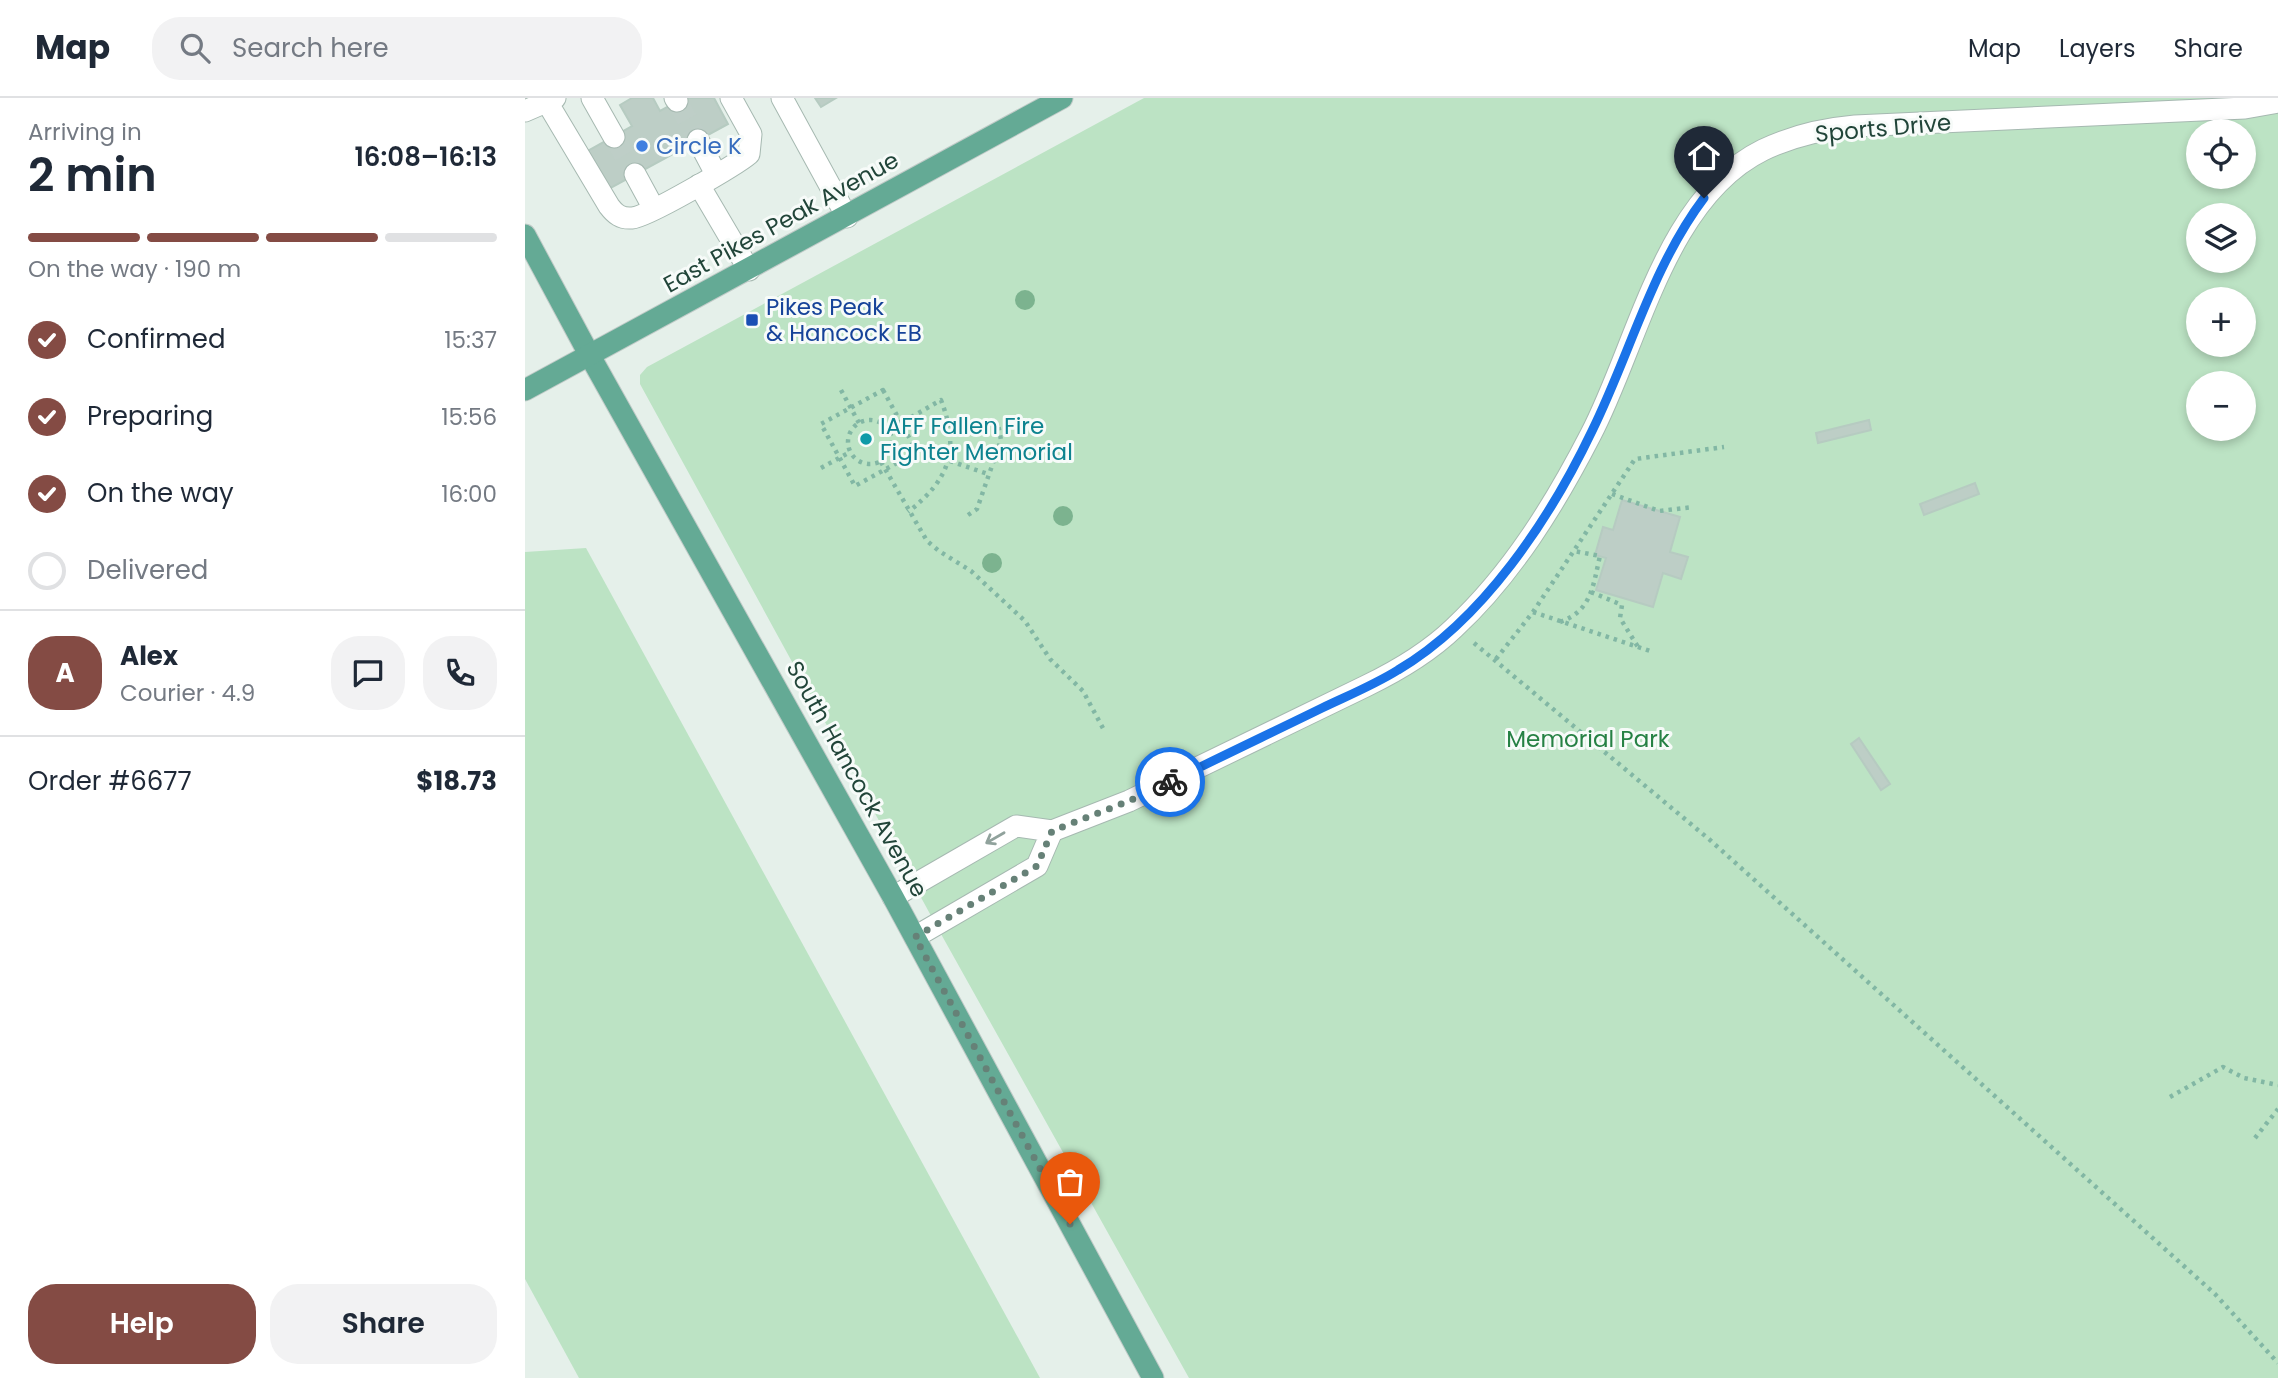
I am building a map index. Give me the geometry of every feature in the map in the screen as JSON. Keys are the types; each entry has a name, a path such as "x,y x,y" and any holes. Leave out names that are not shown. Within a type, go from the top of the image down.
{"main road":[{"name":"East Pikes Peak Avenue","path":"525,390 1062,98"},
{"name":"South Hancock Avenue","path":"525,235 590,356 894,897 1153,1378"}],"street":[{"path":"592,98 614,137"},
{"path":"525,111 550,99 616,215 633,218 708,180 748,154 751,134 731,98"},
{"path":"782,98 847,217"},
{"name":"Sports Drive","path":"894,897 1016,826 1052,831 1129,801 1399,670 1454,629 1493,588 1567,477 1592,433 1685,223 1704,198 1732,170 1761,151 1791,138 1821,130 1854,126 2245,108 2278,102"},
{"path":"698,140 708,180 748,270"},
{"path":"635,174 654,209"},
{"path":"915,937 1037,866 1052,831"}],"path":[{"path":"841,390 859,423"},
{"path":"883,390 917,452 855,486 821,425 851,408 883,390"},
{"path":"889,430 941,400 949,428 950,461 929,496 908,512"},
{"path":"875,420 889,430 892,448 881,462 863,463 857,461 850,452 849,436 859,423 875,420"},
{"path":"968,514 977,509 1001,440 998,424"},
{"path":"1496,659 1533,612 1635,459 1724,447"},
{"path":"821,468 850,452"},
{"path":"950,461 988,474"},
{"path":"881,462 927,541 971,571 1025,621 1050,659 1083,691 1105,732"},
{"path":"1612,494 1659,511 1693,507"},
{"path":"1559,622 1582,610 1591,592 1600,556 1574,551"},
{"path":"1591,592 1622,605 1620,618 1639,647"},
{"path":"1533,612 1653,652"},
{"path":"1454,629 1496,659 1721,850 2204,1284 2278,1363"},
{"path":"2170,1097 2223,1067 2244,1078 2278,1085"},
{"path":"2255,1138 2278,1109"}],"green space":[{"name":"Memorial Park","path":"1144,98 2278,98 2278,1378 1189,1378 941,934 640,384 640,375 647,367"},
{"path":"586,548 1040,1378 579,1378 525,1279 525,552"}],"building":[{"name":"Circle K","path":"632,98 653,98 660,111 684,98 714,98 728,124 607,190 586,152 632,126 620,105"},
{"path":"815,98 836,98 821,107"},
{"path":"1869,420 1871,430 1818,443 1816,433"},
{"path":"1975,483 1979,494 1924,515 1920,504"},
{"path":"1622,500 1680,517 1670,552 1688,557 1681,579 1663,573 1653,607 1596,590 1606,558 1595,555 1603,527 1613,530"},
{"path":"1859,738 1890,784 1881,790 1851,744"}],"tunnel":[{"path":"677,101 698,140"},
{"path":"614,137 635,174"}],"way so far":[{"path":"1070,1224 915,937 1037,866 1052,831 1170,782"}],"place":[{"name":"Circle K","path":"642,146"},
{"name":"Pikes Peak & Hancock EB","path":"752,320"},
{"name":"IAFF Fallen Fire Fighter Memorial","path":"866,439"}],"route":[{"path":"1170,782 1399,670 1454,629 1493,588 1547,512 1592,433 1670,253 1685,223 1704,198"}]}
